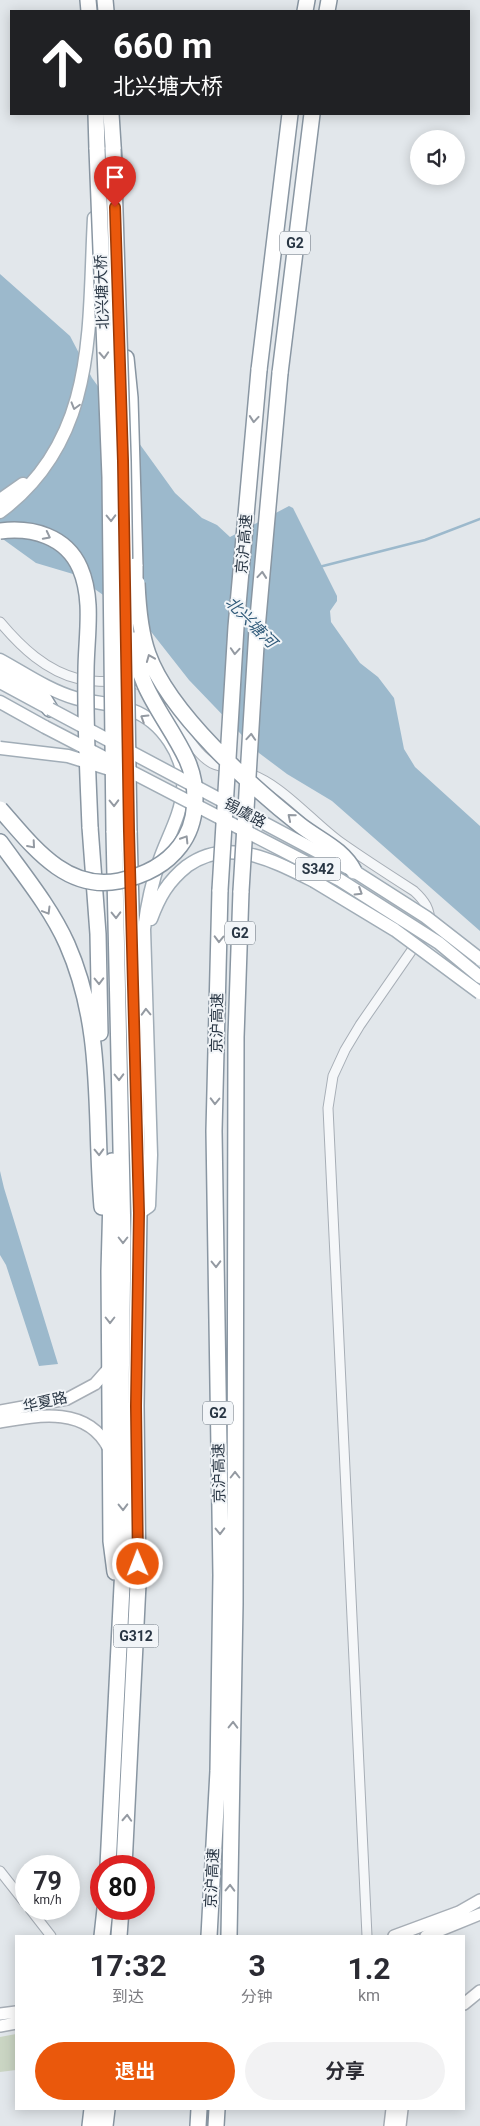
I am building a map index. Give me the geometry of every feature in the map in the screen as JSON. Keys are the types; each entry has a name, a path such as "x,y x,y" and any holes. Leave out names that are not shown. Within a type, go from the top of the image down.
{"highway":[{"name":"北兴塘大桥","path":"96,115 121,831"},
{"name":"北兴塘大桥","path":"112,115 123,471 121,831"},
{"name":"京沪高速","path":"209,1935 218,1771 221,1575 214,1131 220,890 236,627 259,370 290,115"},
{"name":"京沪高速","path":"229,1935 235,1604 236,1037 241,891 257,629 280,373 312,115"},
{"path":"0,809 42,856 65,873 89,881 110,883 137,877 158,868 176,852 188,836 194,819 194,782 187,760 147,691 135,654 135,566 130,398 113,149"},
{"path":"0,531 21,529 40,532 56,540 70,553 80,568 88,600 86,670 90,828 98,944 101,1076 98,1122"},
{"path":"135,566 141,624 147,653 159,678 169,693 218,750 256,788 301,826 348,858 354,871"},
{"path":"0,670 42,696 50,709"},
{"name":"G312","path":"109,1855 124,1546 121,1406 124,1238 120,1132 121,831"},
{"name":"G312","path":"121,831 139,1213 136,1406 138,1584 125,1855"},
{"path":"0,842 38,896 66,942 82,982 93,1030 100,1183 110,1271"},
{"path":"120,1132 112,1142 110,1367 111,1541 121,1613"},
{"path":"102,1935 103,1920"},
{"path":"119,1935 120,1920"},
{"path":"90,2126 92,2110"},
{"path":"105,2126 107,2110"},
{"path":"198,2126 199,2110"},
{"path":"216,2126 217,2110"}],"main road":[{"path":"0,512 30,487 48,462 71,419 82,384 88,326 97,149"},
{"path":"0,500 27,481 48,462"},
{"path":"0,660 75,698 132,710 150,720 165,734 176,752 182,770 183,790 178,814 149,896 144,929 146,938 151,1156 149,1206 139,1213"},
{"name":"锡虞路","path":"0,682 354,871 426,917 480,959"},
{"name":"锡虞路","path":"0,702 145,780 340,880 439,943 480,977"},
{"path":"0,748 68,756 145,780"},
{"path":"146,938 156,906 169,882 186,867 205,856 220,852 253,854 314,881 396,930 480,993"},
{"name":"华夏路","path":"0,1412 75,1396 95,1384 110,1367"},
{"name":"华夏路","path":"0,1422 26,1417 58,1415 76,1419 92,1427 104,1439 112,1454"},
{"path":"397,1935 458,1912 480,1900"},
{"path":"428,1935 480,1914"},
{"path":"465,2003 480,1991"},
{"path":"465,2011 480,2000"},
{"path":"0,2014 15,2012"},
{"path":"0,2026 15,2024"},
{"path":"390,2126 392,2110"},
{"path":"400,2126 402,2110"}],"street":[{"path":"0,622 14,639 38,660 63,674 89,680 131,682 146,686 158,694 198,752 211,763 256,775 274,785 308,818 341,843 414,891 423,900 430,913 430,924 360,1025 345,1050 333,1076 328,1108 367,1935"},
{"path":"0,1871 15,1890"},
{"path":"39,1920 50,1935"}],"green space":[{"path":"15,2034 15,2070 0,2072 0,2037"}],"water":[{"name":"北兴塘河","path":"0,274 70,336 92,378 175,493 202,518 217,525 230,537 289,506 293,508 337,596 337,601 330,611 331,622 360,663 378,677 394,698 404,749 415,767 480,826 480,931 332,801 287,774 259,753 189,680 145,624 73,574 36,563 0,537"},
{"path":"0,1171 58,1364 39,1366 6,1265 0,1255"}],"waterway":[{"path":"319,567 425,540 480,519"}],"route":[{"path":"115,207 123,461 129,831 139,1213 136,1406 138,1564"}]}
